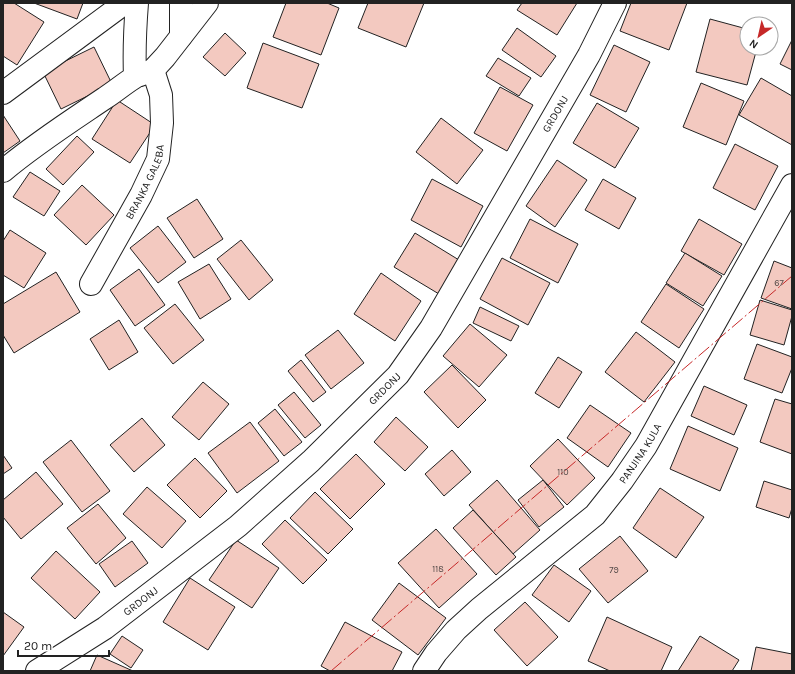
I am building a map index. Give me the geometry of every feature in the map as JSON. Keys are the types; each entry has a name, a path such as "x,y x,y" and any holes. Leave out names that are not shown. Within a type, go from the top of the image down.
{"street":[{"path":"181,3 181,36"},
{"path":"3,170 74,119 115,92 126,82 144,73 165,57 207,3"},
{"name":"GRDONJ","path":"37,671 105,628 238,526 311,460 398,375 431,328 589,55 615,3"},
{"path":"3,93 124,5"},
{"name":"BRANKA GALEBA","path":"91,284 142,195 158,159 162,123 161,95 134,57 135,31 124,5"},
{"name":"PANJINA KULA","path":"424,671 436,653 456,630 479,609 595,514 622,481 646,446 792,185"}],"building":[{"path":"3,3 14,3 44,22 17,65 3,56"},
{"path":"34,3 83,3 77,19"},
{"path":"286,3 327,3 339,8 321,55 273,37"},
{"path":"368,3 424,3 406,47 358,28"},
{"path":"522,3 577,3 557,35 517,10"},
{"path":"631,3 687,3 669,50 620,31"},
{"path":"710,19 739,27 739,56 755,56 747,85 696,72"},
{"path":"517,28 556,56 541,77 502,50"},
{"path":"225,33 246,53 225,76 203,57"},
{"path":"792,40 792,70 780,64"},
{"path":"263,43 319,64 302,108 247,88"},
{"path":"614,45 650,62 626,112 590,95"},
{"path":"94,47 112,84 61,109 43,72"},
{"path":"498,58 531,78 519,96 486,76"},
{"path":"761,78 792,96 792,145 739,115"},
{"path":"701,83 744,101 726,145 683,127"},
{"path":"500,87 533,105 507,151 474,133"},
{"path":"117,100 155,125 130,163 92,139"},
{"path":"597,103 639,128 615,168 573,143"},
{"path":"3,115 20,141 3,153"},
{"path":"441,118 483,150 457,184 416,152"},
{"path":"77,136 94,152 63,185 46,169"},
{"path":"735,144 778,166 755,210 713,188"},
{"path":"557,160 587,180 555,227 526,206"},
{"path":"30,172 60,191 44,216 13,197"},
{"path":"432,179 483,206 461,247 411,220"},
{"path":"603,179 636,198 619,229 585,210"},
{"path":"82,185 114,215 86,245 54,215"},
{"path":"197,199 223,239 194,258 167,218"},
{"path":"530,219 578,244 558,283 510,258"},
{"path":"699,219 742,244 724,275 681,251"},
{"path":"158,226 186,262 158,283 130,248"},
{"path":"10,230 46,253 24,288 3,275 3,241"},
{"path":"415,233 459,260 439,294 394,267"},
{"path":"241,240 273,280 249,300 217,259"},
{"path":"685,253 722,276 703,306 666,283"},
{"path":"502,258 550,283 528,325 480,299"},
{"path":"774,261 792,268 792,309 761,298"},
{"path":"209,264 231,299 200,319 178,282"},
{"path":"139,269 165,305 135,326 110,290"},
{"path":"56,272 80,312 14,353 3,335 3,304"},
{"path":"381,273 421,301 395,341 354,314"},
{"path":"666,284 704,309 679,348 641,322"},
{"path":"760,300 792,310 792,316 784,345 750,335"},
{"path":"175,304 204,340 173,364 144,328"},
{"path":"480,307 519,326 511,341 473,323"},
{"path":"119,320 138,352 109,370 90,339"},
{"path":"470,324 507,355 479,387 443,356"},
{"path":"338,330 364,363 331,389 305,355"},
{"path":"636,332 675,362 644,402 605,372"},
{"path":"757,344 792,357 792,368 782,393 744,379"},
{"path":"558,357 582,372 559,408 535,393"},
{"path":"301,360 326,392 313,402 288,371"},
{"path":"452,365 486,400 458,428 424,392"},
{"path":"203,382 229,404 199,440 172,417"},
{"path":"704,386 747,405 734,435 691,416"},
{"path":"294,392 321,425 305,438 278,405"},
{"path":"775,399 792,404 792,454 760,442"},
{"path":"590,405 631,433 608,467 567,438"},
{"path":"275,409 302,442 284,456 258,423"},
{"path":"396,417 428,447 405,471 374,442"},
{"path":"142,418 165,445 134,472 110,445"},
{"path":"250,422 279,461 237,493 208,453"},
{"path":"688,426 738,448 720,491 670,469"},
{"path":"558,439 595,478 567,505 530,466"},
{"path":"71,440 110,491 82,512 43,462"},
{"path":"452,450 471,472 444,496 425,474"},
{"path":"356,454 385,484 350,519 320,489"},
{"path":"3,455 12,468 3,474"},
{"path":"195,458 227,491 200,518 167,485"},
{"path":"36,472 63,504 21,539 3,517 3,500"},
{"path":"497,480 540,530 513,554 469,505"},
{"path":"543,480 564,507 539,527 518,500"},
{"path":"764,481 792,490 792,508 789,518 756,507"},
{"path":"147,487 186,521 162,548 123,514"},
{"path":"660,488 704,517 676,558 633,528"},
{"path":"315,492 353,529 328,554 290,518"},
{"path":"98,504 126,538 96,564 67,528"},
{"path":"473,510 516,557 496,575 453,528"},
{"path":"285,520 327,560 303,584 262,544"},
{"path":"436,529 477,574 439,608 398,563"},
{"path":"620,536 648,571 608,603 579,569"},
{"path":"236,540 279,568 252,608 209,580"},
{"path":"132,541 148,563 115,587 99,564"},
{"path":"56,551 100,592 75,619 31,578"},
{"path":"554,565 591,591 569,622 532,595"},
{"path":"190,578 235,607 208,650 163,622"},
{"path":"399,583 446,618 418,655 372,620"},
{"path":"525,602 558,637 527,666 494,630"},
{"path":"3,612 24,627 3,656"},
{"path":"607,617 672,647 661,671 610,671 588,661"},
{"path":"345,622 402,652 392,671 330,671 321,666"},
{"path":"122,636 143,650 131,668 110,654"},
{"path":"700,636 739,660 732,671 678,671"},
{"path":"756,647 792,654 792,671 751,671"},
{"path":"97,655 133,671 90,671"}],"power":[{"path":"331,671 792,276"}]}
